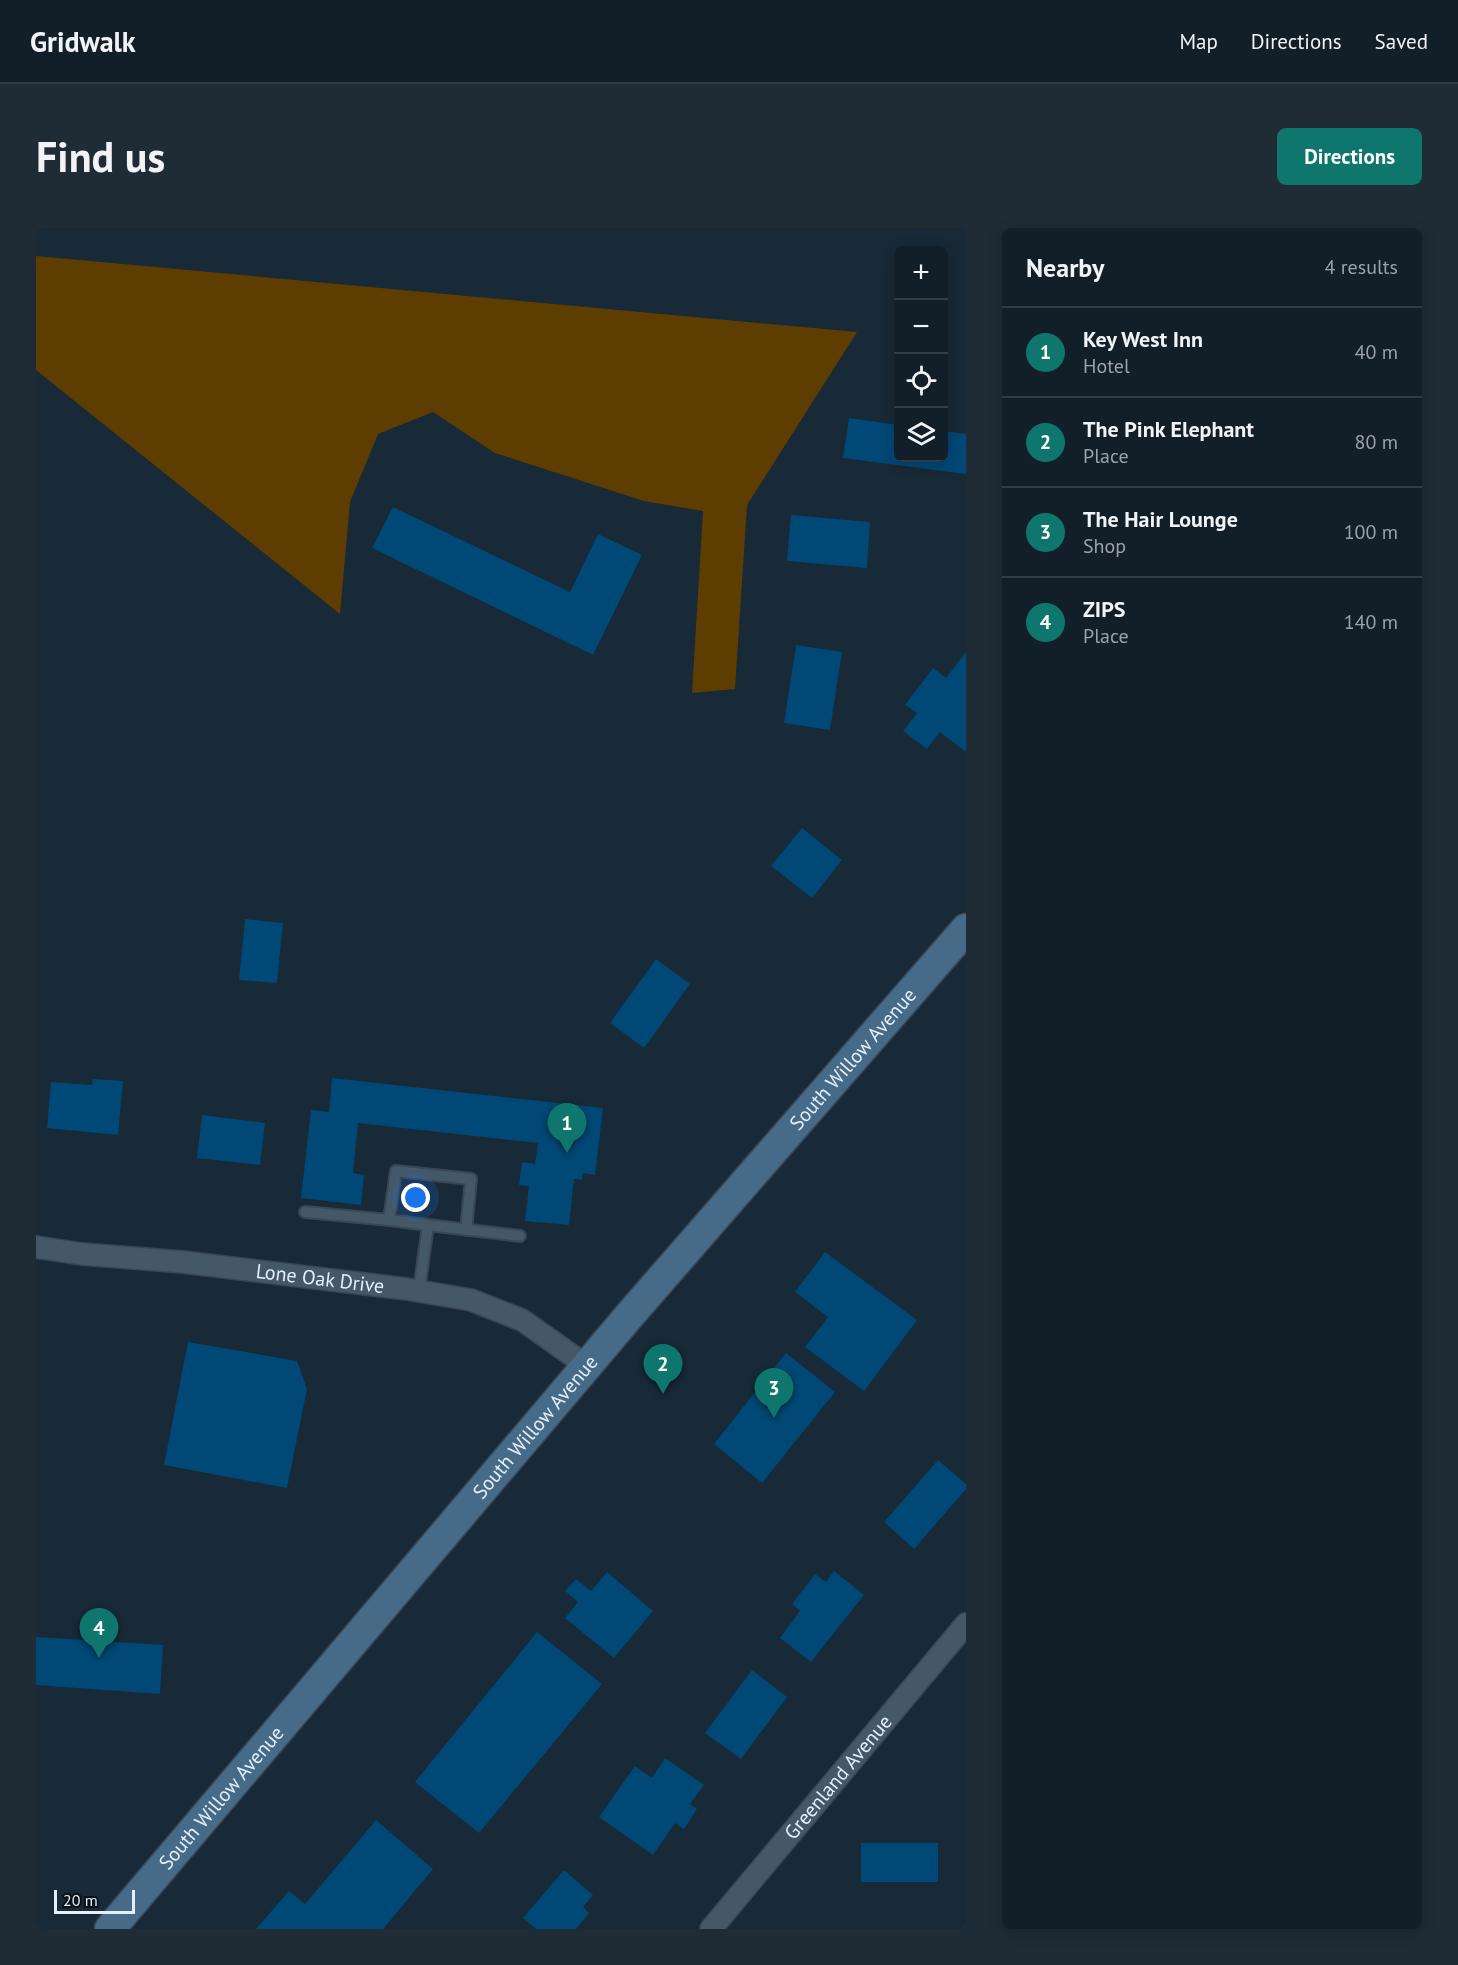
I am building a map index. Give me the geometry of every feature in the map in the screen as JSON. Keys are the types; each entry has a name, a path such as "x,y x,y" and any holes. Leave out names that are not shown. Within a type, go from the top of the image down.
{"main road":[{"name":"South Willow Avenue","path":"110,1929 587,1366 966,929"}],"street":[{"name":"Lone Oak Drive","path":"36,1247 82,1254 183,1262 419,1291 471,1300 522,1320 587,1366"},
{"name":"Greenland Avenue","path":"711,1929 966,1624"}],"lane":[{"path":"389,1221 396,1171 471,1179 466,1230"},
{"path":"305,1212 520,1236"},
{"path":"419,1291 428,1225"}],"shaded area":[{"path":"36,256 857,332 747,505 735,689 692,693 703,511 644,501 495,453 433,412 378,434 350,502 340,614 36,370"}],"building":[{"path":"849,418 894,424 894,462 948,462 948,432 966,434 966,474 843,458"},
{"path":"393,507 570,592 598,534 642,555 593,655 372,548"},
{"path":"791,515 870,522 867,568 787,561"},
{"path":"796,645 842,652 830,730 784,723"},
{"path":"966,652 966,752 940,732 927,749 903,731 917,713 905,705 933,668 946,678"},
{"path":"802,828 842,860 812,898 771,866"},
{"path":"245,919 283,923 277,983 239,980"},
{"path":"656,959 690,984 644,1048 610,1023"},
{"path":"332,1078 603,1108 595,1175 583,1173 582,1180 574,1179 569,1225 525,1221 529,1186 519,1185 522,1162 535,1164 538,1143 358,1123 353,1173 364,1175 361,1205 301,1198 311,1110 329,1112"},
{"path":"93,1079 123,1081 118,1135 47,1128 51,1082 92,1085"},
{"path":"202,1115 265,1123 260,1165 197,1158"},
{"path":"825,1252 917,1320 864,1391 805,1347 828,1317 795,1292"},
{"path":"188,1342 297,1361 307,1389 287,1488 164,1465"},
{"path":"786,1353 835,1392 762,1483 714,1444"},
{"path":"938,1460 966,1484 966,1489 914,1549 884,1522"},
{"path":"834,1571 864,1595 811,1662 780,1638 800,1611 792,1604 815,1574 826,1582"},
{"path":"607,1572 653,1611 614,1658 565,1618 578,1602 565,1591 576,1579 591,1591"},
{"path":"537,1632 602,1684 479,1833 415,1782"},
{"path":"36,1637 163,1645 160,1694 36,1685"},
{"path":"752,1670 787,1697 741,1759 705,1733"},
{"path":"665,1758 704,1785 690,1804 697,1809 684,1829 675,1823 653,1855 599,1817 635,1766 652,1778"},
{"path":"376,1820 433,1869 383,1929 256,1929 289,1891 305,1904"},
{"path":"861,1843 938,1843 938,1882 861,1882"},
{"path":"564,1870 593,1895 583,1907 589,1913 576,1929 536,1929 523,1918"}],"place":[{"name":"Key West Inn","path":"567,1153"},
{"name":"The Pink Elephant","path":"663,1394"},
{"name":"The Hair Lounge","path":"774,1418"},
{"name":"ZIPS","path":"99,1658"}]}
